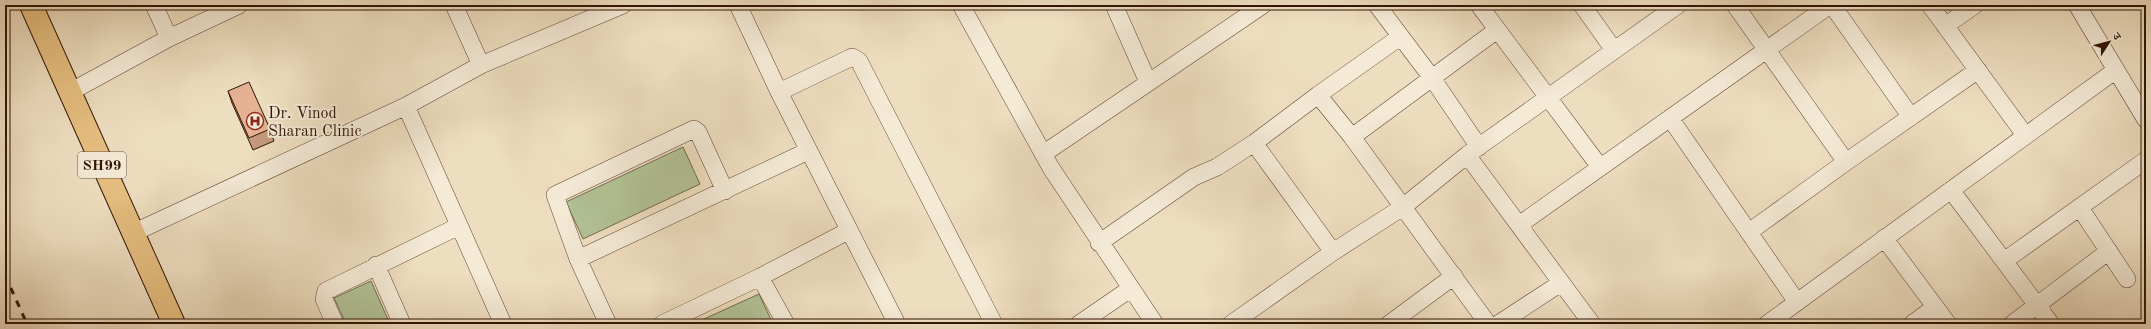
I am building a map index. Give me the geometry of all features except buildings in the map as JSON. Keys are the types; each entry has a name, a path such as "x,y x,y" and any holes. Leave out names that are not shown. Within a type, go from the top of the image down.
{"main road":[{"name":"SH99","path":"31,5 174,324"}],"street":[{"path":"154,5 169,38"},
{"path":"70,92 169,38 239,5"},
{"path":"454,5 481,65"},
{"path":"133,233 406,106 481,65 590,12 623,5"},
{"path":"738,5 808,151 897,324"},
{"path":"960,5 1043,154 1099,243 1155,324"},
{"path":"1114,5 1148,82"},
{"path":"1043,154 1263,5"},
{"path":"1377,5 1432,78 1473,151 1519,225 1592,324"},
{"path":"1479,5 1550,98 1600,167"},
{"path":"1582,5 1614,50"},
{"path":"1232,324 1333,252 1403,207 1473,151 1550,98 1614,50 1678,5"},
{"path":"1735,5 1765,50 1846,162"},
{"path":"1519,225 1765,50 1831,5 1911,117"},
{"path":"1930,5 2025,135"},
{"path":"1945,26 1975,5"},
{"path":"2077,5 2146,119"},
{"path":"1352,137 1497,30"},
{"path":"1099,243 1194,177 1217,167 1254,143 1318,95 1400,37"},
{"path":"779,92 848,59 852,58 859,61 994,324"},
{"path":"1749,232 1978,70"},
{"path":"1767,324 2116,70"},
{"path":"1318,95 1352,137 1488,324"},
{"path":"406,106 503,324"},
{"path":"1670,118 1797,302"},
{"path":"608,324 578,259 555,195 696,129 725,191"},
{"path":"1254,143 1333,252"},
{"path":"578,259 808,151"},
{"path":"2004,261 2146,160"},
{"path":"1950,190 2051,324"},
{"path":"2080,208 2127,279"},
{"path":"335,324 324,299 326,291 376,265 459,226"},
{"path":"662,324 760,277 848,231"},
{"path":"1884,238 1948,324"},
{"path":"2012,324 2109,252"},
{"path":"376,265 402,324"},
{"path":"1391,323 1454,276"},
{"path":"760,277 786,324"},
{"path":"1498,324 1561,283"},
{"path":"1079,324 1130,289"},
{"path":"1912,324 1935,307"}],"green space":[{"path":"683,147 700,184 583,239 566,202"},
{"path":"371,281 390,324 346,324 334,298"},
{"path":"759,294 773,324 693,324"}],"railway":[{"path":"5,275 27,324"}],"place":[{"name":"Dr. Vinod Sharan Clinic","path":"255,121"}]}
